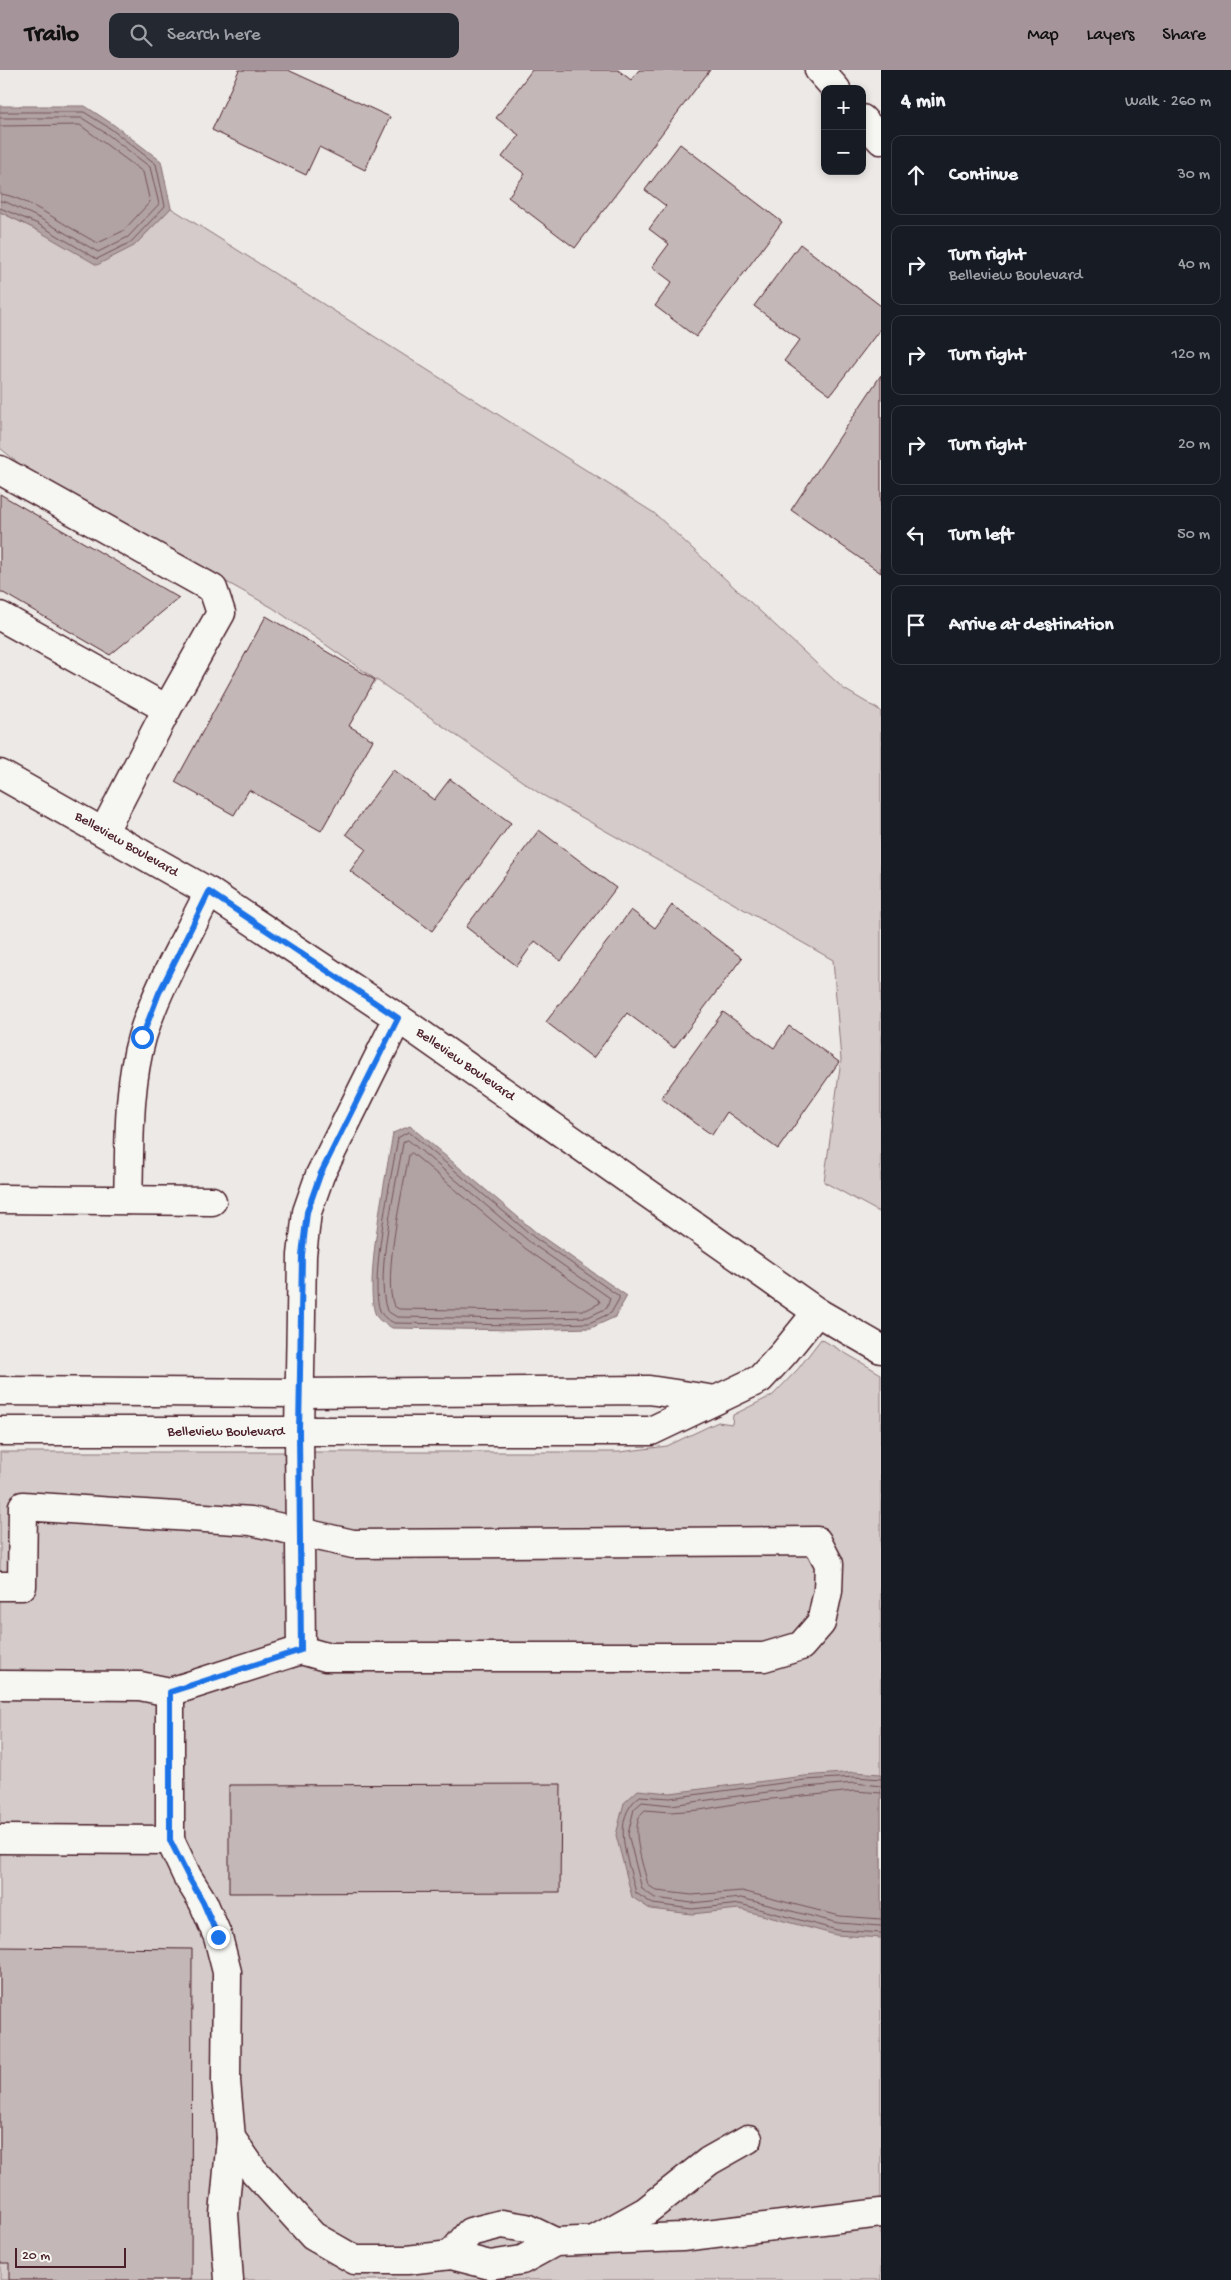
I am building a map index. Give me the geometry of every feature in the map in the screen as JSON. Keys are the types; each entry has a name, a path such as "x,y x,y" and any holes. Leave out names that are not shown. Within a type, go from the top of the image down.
{"street":[{"path":"819,70 832,85"},
{"path":"866,123 881,140"},
{"path":"0,470 213,589 221,613 167,709 104,832"},
{"path":"0,616 167,709"},
{"name":"Belleview Boulevard","path":"0,774 209,892 398,1018 817,1312 881,1349"},
{"path":"128,1200 132,1085 142,1037 159,993 209,892"},
{"path":"301,1650 299,1432 302,1255 307,1212 320,1175 398,1018"},
{"path":"0,1199 212,1201"},
{"name":"Belleview Boulevard","path":"0,1431 651,1431 760,1379 817,1312"},
{"path":"0,1391 300,1393 649,1390 716,1400"},
{"path":"0,1586 22,1586 23,1506 251,1521 353,1544 817,1541 829,1564 828,1591 821,1623 802,1646 764,1657 326,1657 301,1650 170,1692 140,1686 0,1685"},
{"path":"170,1692 170,1840 203,1902 218,1937 227,1972 226,2080 231,2138 224,2214 229,2280"},
{"path":"0,1839 170,1840"},
{"path":"231,2138 254,2171 313,2236 356,2260 407,2260 451,2255 490,2265 522,2260 555,2242 682,2237 881,2212"},
{"path":"593,2241 646,2211 709,2161 748,2139"},
{"path":"451,2255 470,2232 502,2224 526,2228 555,2242"}],"shaded area":[{"path":"171,208 654,513 844,689 881,711 881,1213 824,1182 841,1060 833,960 539,793 273,608 28,471 0,448 0,212 35,229 134,246"},
{"path":"821,1339 881,1374 881,2280 0,2280 0,1452 620,1452 667,1446 718,1422 732,1424 733,1415 773,1395 798,1369"}],"water":[{"path":"0,106 85,106 114,125 161,161 171,208 134,246 97,265 35,229 0,212"},
{"path":"410,1126 538,1234 627,1296 615,1317 591,1328 518,1330 392,1328 380,1320 377,1317 373,1303 372,1282 377,1228 393,1133"},
{"path":"855,1772 881,1774 881,1938 836,1935 739,1909 692,1914 650,1909 632,1897 616,1835 624,1803 638,1790 670,1793 804,1776"}],"building":[{"path":"239,70 288,70 390,117 365,170 319,147 306,175 212,130"},
{"path":"532,70 618,70 631,80 639,70 710,70 575,248 508,197 525,174 502,157 519,135 496,118"},
{"path":"680,144 782,222 696,337 655,306 672,282 652,267 669,244 649,229 666,206 645,190"},
{"path":"800,244 881,306 881,328 830,395 784,361 800,340 754,306"},
{"path":"881,375 881,573 791,510"},
{"path":"0,494 179,598 110,655 0,591"},
{"path":"266,616 375,680 349,726 373,740 321,831 249,790 234,815 175,782"},
{"path":"393,770 434,800 450,779 511,823 432,931 350,871 366,849 346,834"},
{"path":"539,830 616,888 561,961 535,941 517,966 466,927"},
{"path":"672,905 742,958 674,1048 627,1013 593,1058 546,1022 631,910 655,928"},
{"path":"723,1012 774,1048 789,1026 839,1062 778,1149 727,1112 712,1135 661,1098"},
{"path":"561,1784 560,1892 229,1893 229,1785"},
{"path":"0,1947 192,1949 191,2280 9,2280 9,2263 0,2263"}],"route":[{"path":"142,1037 159,993 209,892 398,1018 320,1175 307,1212 302,1255 299,1432 301,1650 170,1692 170,1840 203,1902 218,1937"}]}
